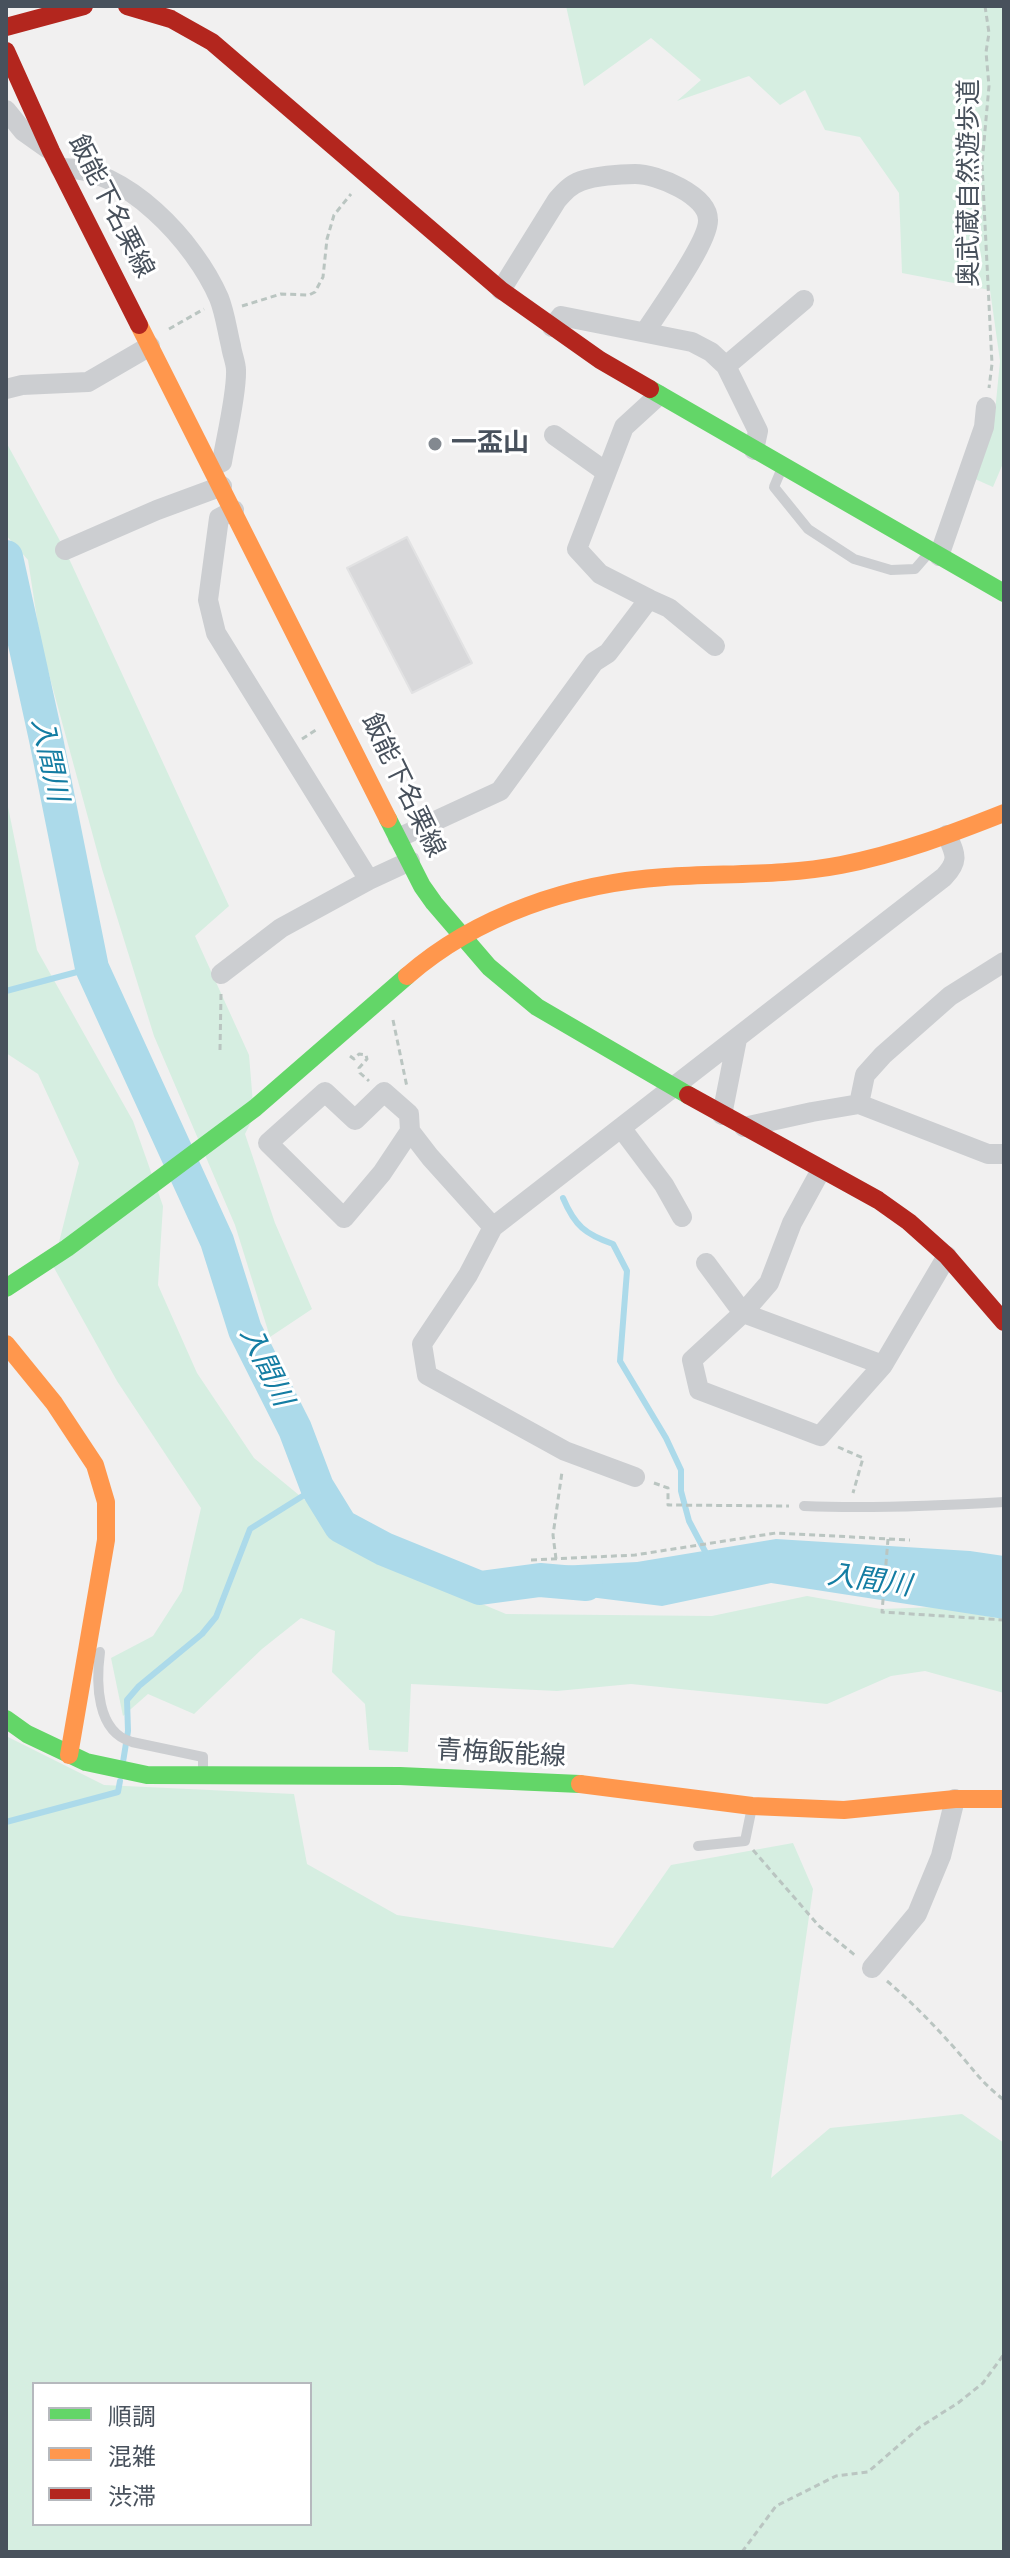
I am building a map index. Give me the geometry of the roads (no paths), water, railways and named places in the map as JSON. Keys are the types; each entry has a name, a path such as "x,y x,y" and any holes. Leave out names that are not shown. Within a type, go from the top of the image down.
{"street":[{"path":"6,27 84,6"},
{"path":"135,7 171,11 212,42 501,290 600,360 1004,593"},
{"name":"飯能下名栗線","path":"6,51 56,160 398,838 442,916 513,989 537,1007 722,1115 878,1200 909,1222 947,1256 1004,1322"},
{"path":"6,110 23,131 56,160 87,170 149,205 182,240 209,278 222,307 236,371 222,462 212,467"},
{"path":"501,290 557,200 569,187 583,180 637,174 651,177 691,193 706,207 709,222 699,246 645,332"},
{"path":"726,366 804,300"},
{"path":"552,327 561,316 692,342 711,352 726,366 758,431 754,450"},
{"path":"6,389 22,385 88,382 149,344"},
{"path":"659,395 624,427 577,549 600,574 669,608 715,646"},
{"path":"934,553 984,427 986,407"},
{"path":"554,435 606,472"},
{"path":"65,550 222,486"},
{"path":"234,510 219,518 208,600 216,633 369,880"},
{"path":"398,838 500,791 594,662 608,653 649,599"},
{"path":"6,1288 67,1248 255,1108 387,993 460,936 523,908 594,886 661,877 812,869 869,859 947,835 1004,813"},
{"path":"635,1477 565,1451 427,1375 422,1344 468,1275 493,1227 944,877 953,867 955,856 947,835"},
{"path":"221,974 281,928 410,861"},
{"path":"859,1104 865,1075 883,1055 950,996 1004,962"},
{"path":"722,1115 737,1039"},
{"path":"410,1123 382,1173 344,1218 268,1143 325,1092 355,1120 383,1093 410,1123 430,1157 493,1227"},
{"path":"744,1127 859,1104 988,1154 1004,1154"},
{"path":"622,1129 664,1185 682,1217"},
{"path":"821,1170 792,1223 769,1283 743,1313 692,1360 699,1390 820,1436 883,1365 947,1256"},
{"path":"706,1263 743,1313 883,1365"},
{"path":"6,1344 54,1403 95,1465 106,1502 106,1540 69,1755"},
{"name":"青梅飯能線","path":"6,1719 27,1734 69,1755 147,1775 400,1776 591,1785 752,1806 844,1810 955,1799 1004,1799"},
{"path":"872,1968 917,1914 941,1856 955,1799"}],"lane":[{"path":"783,466 774,487 808,529 854,559 891,570 915,569 934,553"},
{"path":"804,1506 954,1506 1004,1502"},
{"path":"95,1599 106,1601 102,1631"},
{"path":"100,1646 99,1695 114,1732 128,1741 203,1757 203,1777"},
{"path":"698,1846 745,1841 752,1806"}],"water":[{"name":"入間川","path":"776,1539 970,1551 1004,1556 1004,1619 771,1583 662,1606 541,1591 539,1567 637,1562"}],"waterway":[{"name":"入間川","path":"6,557 92,968 217,1241 245,1330 295,1429 317,1487 341,1526 384,1549 480,1588 540,1580 586,1584"},
{"path":"6,991 92,968"},
{"path":"563,1198 582,1228 613,1244 627,1271 620,1361 666,1438 681,1470 681,1491 689,1521 707,1555"},
{"path":"123,1762 128,1731 127,1700 139,1686 202,1634 216,1617 250,1529 317,1487"},
{"path":"6,1822 118,1792 120,1781"}],"place":[{"name":"一盃山","path":"435,444"}]}
